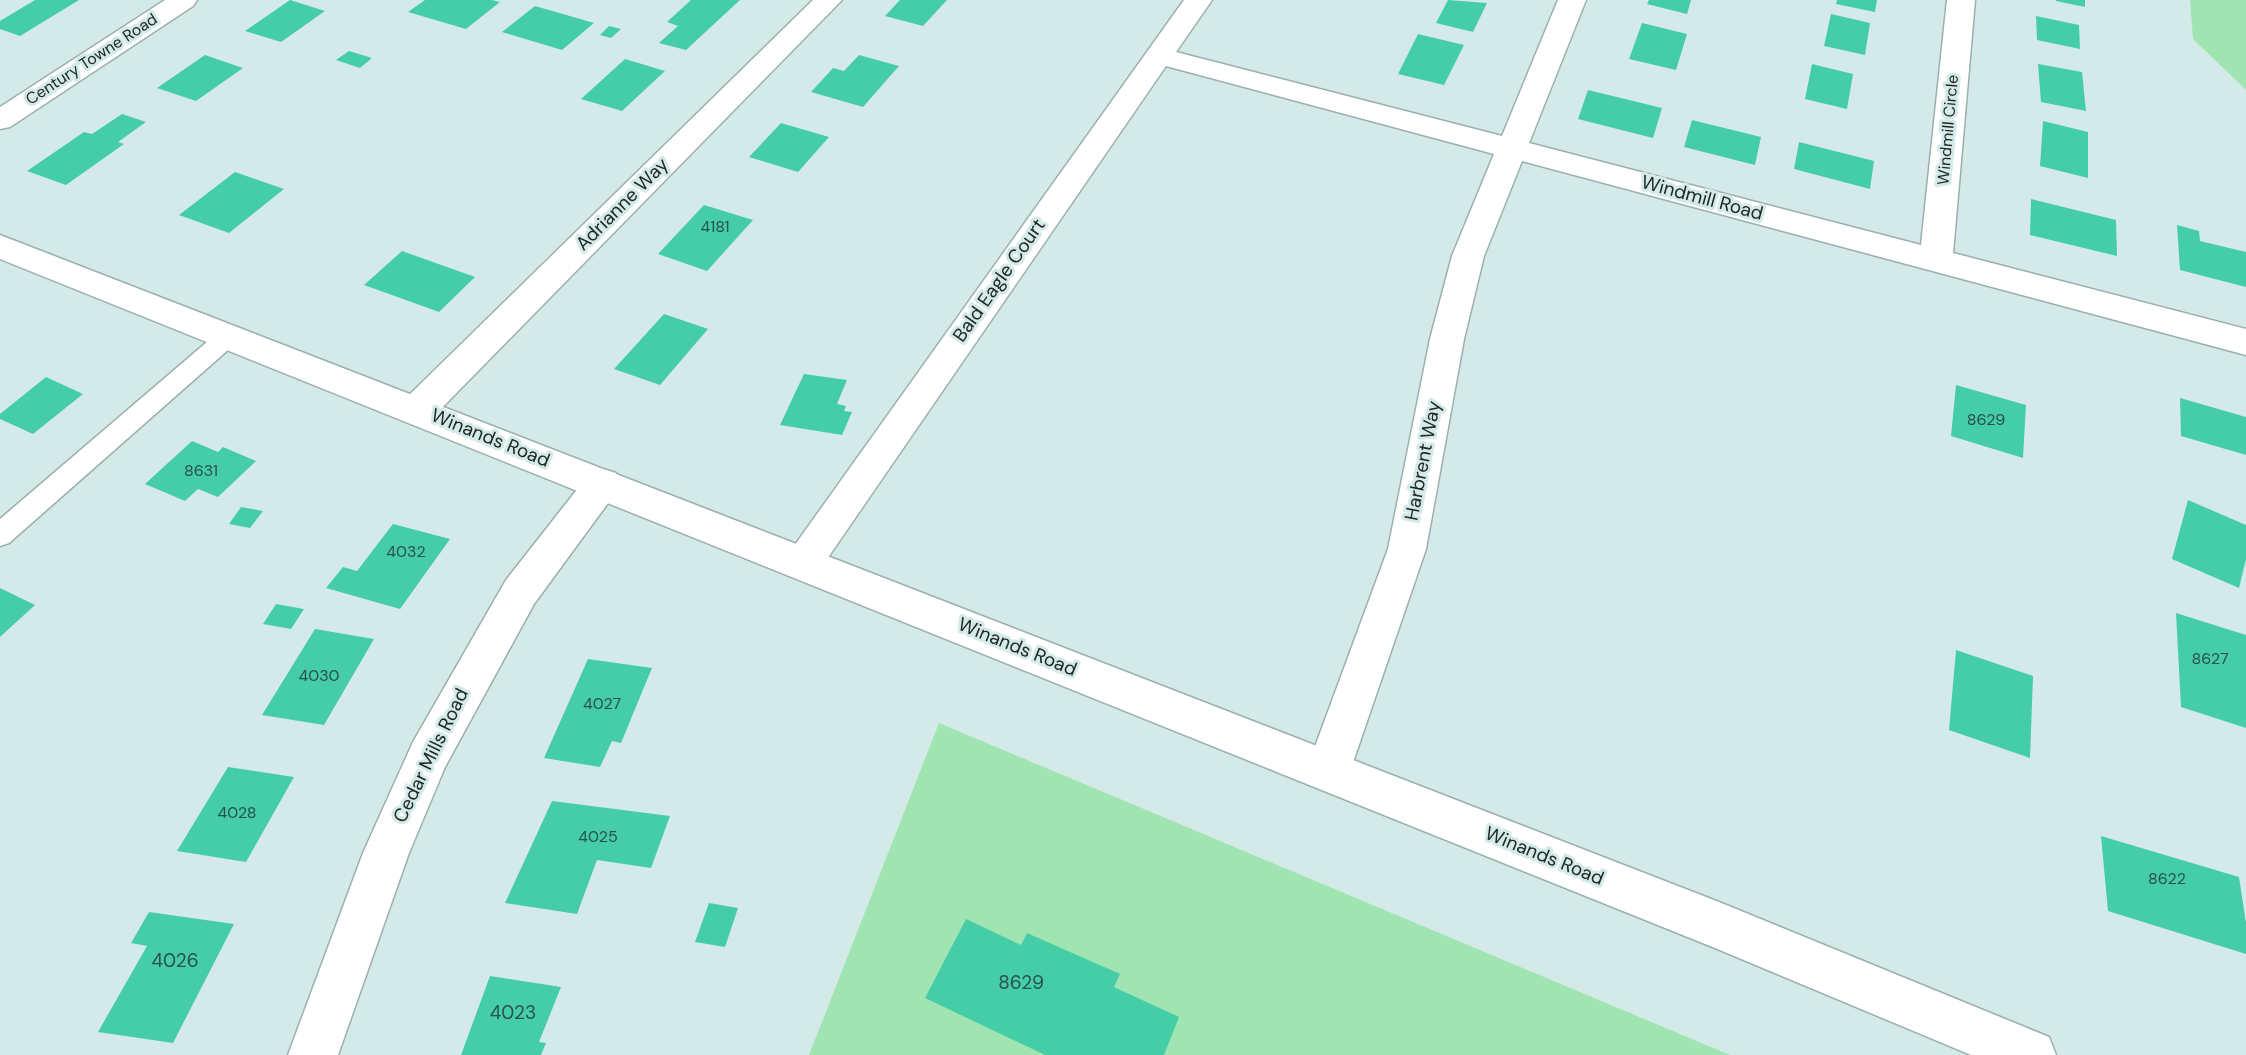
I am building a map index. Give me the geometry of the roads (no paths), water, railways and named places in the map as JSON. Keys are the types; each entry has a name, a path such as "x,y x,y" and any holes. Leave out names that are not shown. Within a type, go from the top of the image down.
{"street":[{"name":"Century Towne Road","path":"0,120 183,0"},
{"name":"Adrianne Way","path":"418,410 828,0"},
{"name":"Bald Eagle Court","path":"802,563 1198,0"},
{"path":"1511,149 1572,0"},
{"name":"Windmill Circle","path":"1937,261 1961,0"},
{"name":"Windmill Road","path":"1159,56 2246,342"},
{"name":"Harbrent Way","path":"1328,771 1407,549 1447,339 1468,256 1511,149"},
{"name":"Winands Road","path":"0,246 1720,926 2031,1055"},
{"name":"Cedar Mills Road","path":"313,1055 386,853 428,756 520,592 603,484"}],"lane":[{"path":"0,535 229,336"}]}
